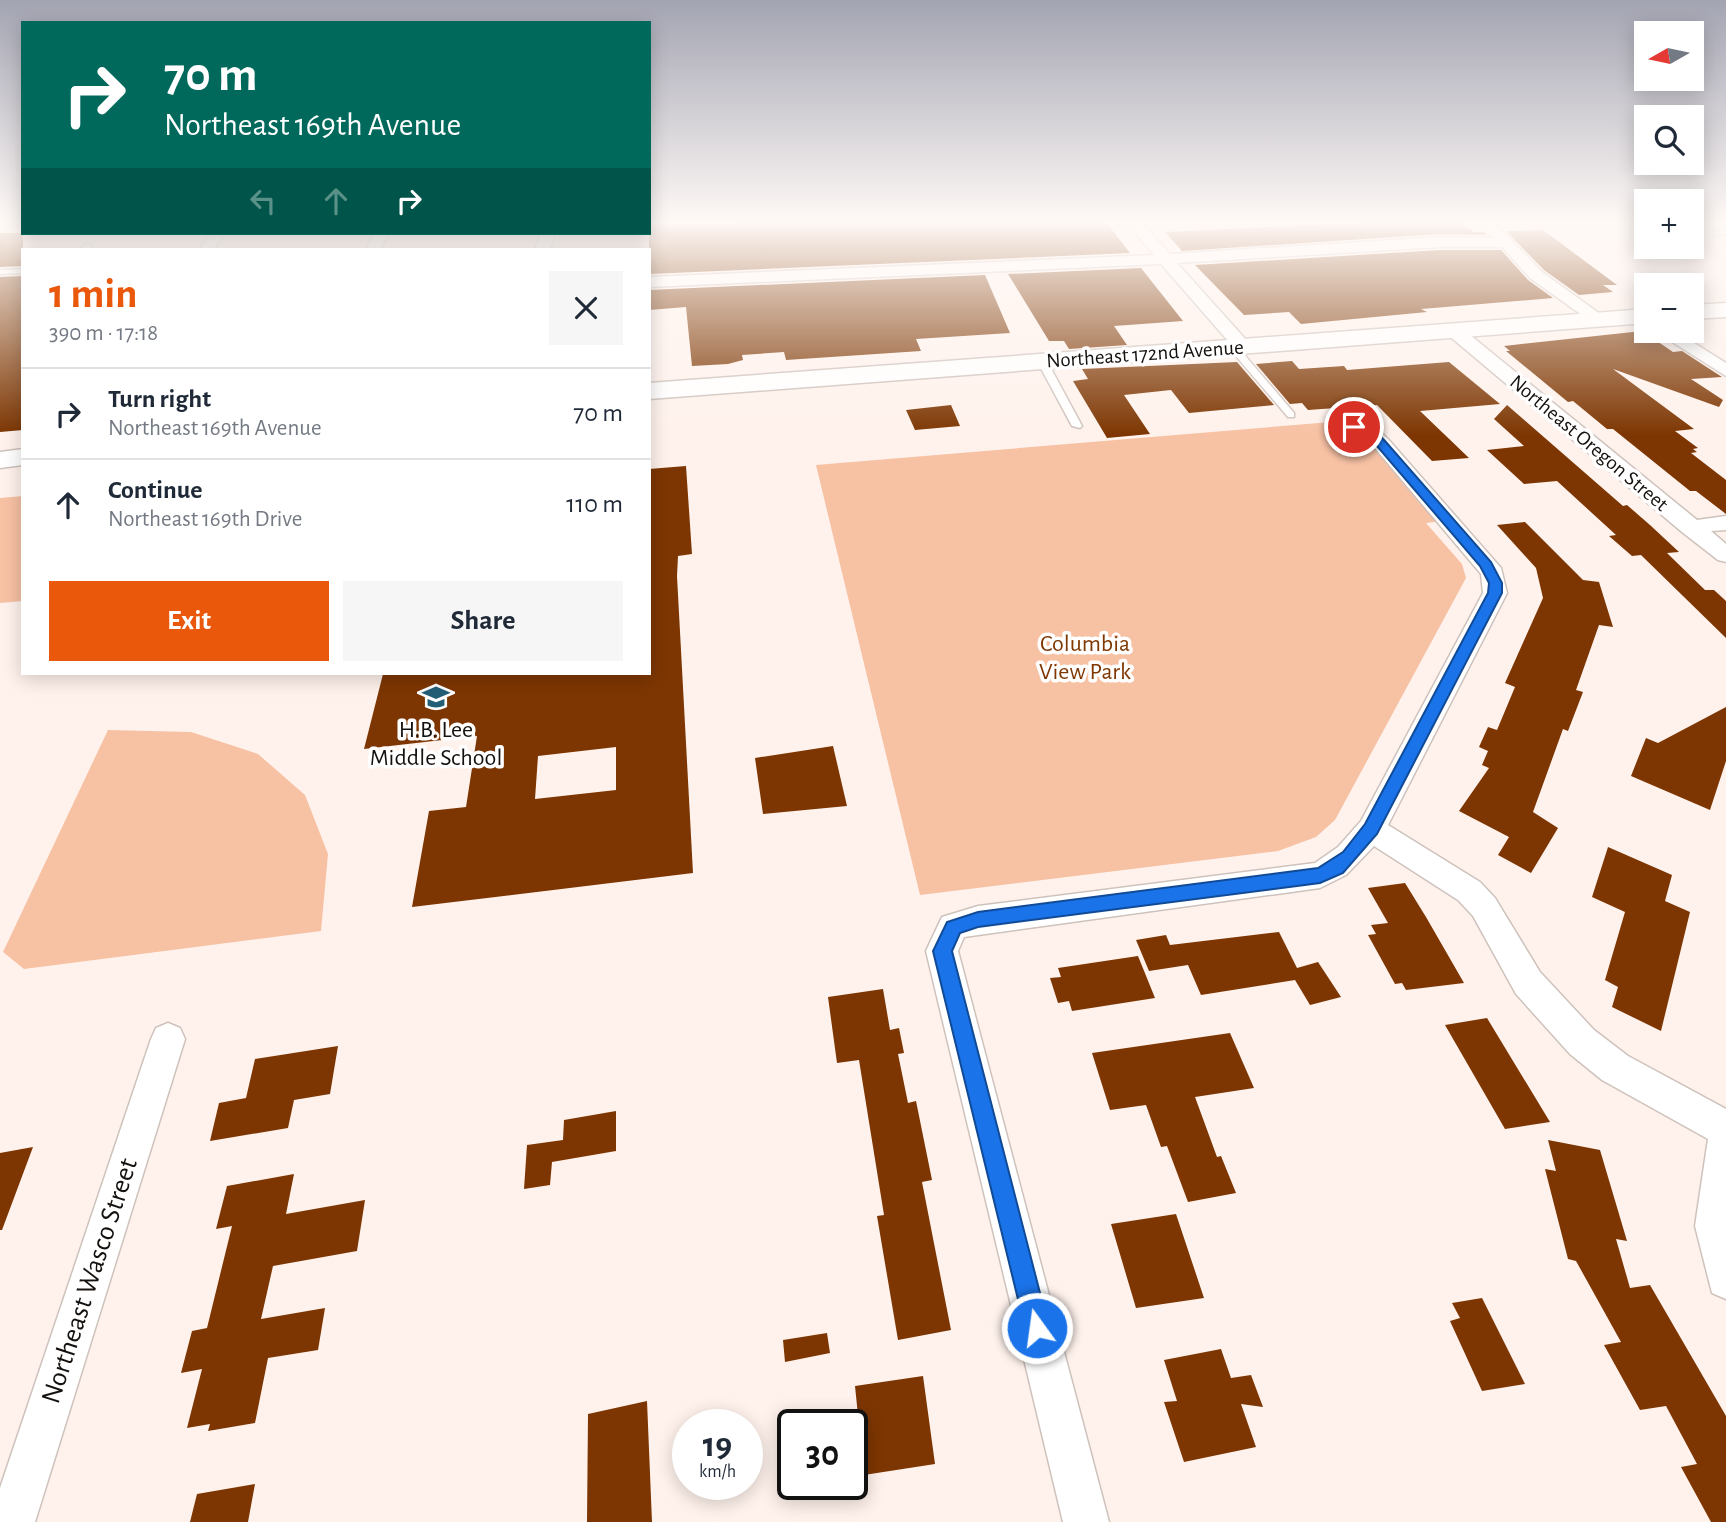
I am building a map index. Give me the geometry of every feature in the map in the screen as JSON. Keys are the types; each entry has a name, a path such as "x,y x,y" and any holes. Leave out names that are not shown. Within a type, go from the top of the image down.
{"street":[{"path":"1194,293 1238,346"},
{"path":"1561,293 1598,319"},
{"path":"1704,311 1726,310"},
{"name":"Northeast 172nd Avenue","path":"651,391 1634,317"},
{"name":"Northeast Oregon Street","path":"1453,330 1726,555"},
{"path":"1683,343 1726,371"},
{"path":"1086,1522 942,951 953,927 978,920 1320,875 1337,868 1349,857 1371,829 1495,593 1495,583 1486,564 1381,443"},
{"path":"0,460 21,457"},
{"path":"1690,527 1726,523"},
{"path":"1371,829 1469,891 1484,907 1528,983 1582,1042 1615,1068 1726,1129"},
{"name":"Northeast Wasco Street","path":"12,1522 168,1039"},
{"path":"1726,1140 1715,1226 1726,1279"}],"lane":[{"path":"1238,346 1291,415"},
{"path":"1042,361 1077,426"}],"green space":[{"name":"Columbia View Park","path":"1355,420 1450,520 1426,523 1462,564 1466,578 1335,820 1316,837 1278,851 920,895 816,465"},
{"path":"21,496 21,601 0,603 0,498"},
{"path":"108,730 191,732 258,754 305,795 328,854 321,931 24,969 3,952"}],"building":[{"path":"0,293 21,293 21,430 0,432"},
{"path":"651,293 993,293 1010,333 916,339 921,351 786,360 784,352 742,355 743,360 728,364 692,366 686,307 651,310"},
{"path":"1020,293 1161,293 1183,321 1114,326 1127,345 1069,349 1064,341 1049,341"},
{"path":"1222,293 1546,293 1553,298 1421,309 1427,312 1301,324 1289,312 1244,315"},
{"path":"1634,332 1634,343 1660,343 1673,352 1682,351 1722,377 1691,379 1723,400 1719,407 1613,369 1694,429 1675,431 1698,448 1693,449 1697,452 1691,453 1726,480 1726,514 1696,491 1690,491 1613,429 1607,429 1573,401 1568,402 1506,351 1510,351 1504,346"},
{"path":"1292,361 1299,369 1344,366 1347,370 1449,362 1500,404 1420,411 1469,458 1432,461 1377,405 1308,410 1302,403 1290,404 1256,364"},
{"path":"1237,362 1274,405 1189,413 1171,390 1124,395 1150,434 1107,438 1073,381 1088,379 1082,369"},
{"path":"951,405 960,426 915,430 906,410"},
{"path":"1507,405 1623,506 1627,505 1650,525 1679,552 1667,553 1705,590 1714,590 1726,601 1726,638 1641,555 1632,556 1609,536 1616,535 1557,481 1524,484 1487,450 1524,446 1494,419"},
{"path":"686,466 692,554 678,556 677,576 693,873 412,907 429,811 466,807 477,736 364,749 383,675 651,675 651,469","holes":["616,747 616,790 535,799 538,756"]},
{"path":"1525,522 1583,580 1599,582 1613,627 1599,625 1576,690 1583,692 1568,731 1563,729 1533,812 1558,828 1531,873 1498,855 1509,837 1459,811 1489,768 1482,765 1488,751 1479,747 1488,727 1497,730 1515,687 1505,683 1543,598 1536,568 1497,525"},
{"path":"1726,707 1726,761 1710,810 1631,776 1646,738 1658,743"},
{"path":"833,746 847,806 763,814 755,758"},
{"path":"1608,847 1672,875 1665,901 1690,912 1661,1031 1612,1007 1618,987 1605,980 1625,912 1592,897"},
{"path":"1405,883 1464,983 1406,990 1402,983 1395,984 1368,935 1376,934 1371,925 1388,923 1368,888"},
{"path":"1279,932 1297,968 1318,962 1341,997 1310,1005 1295,980 1201,995 1188,965 1149,971 1136,940 1166,935 1170,945"},
{"path":"1138,956 1155,998 1072,1011 1069,1001 1058,1003 1050,978 1061,977 1058,968"},
{"path":"883,989 890,1030 899,1028 904,1053 898,1054 908,1103 916,1101 932,1180 922,1182 951,1330 898,1340 877,1216 884,1215 859,1060 837,1063 828,997"},
{"path":"1487,1018 1550,1122 1505,1129 1445,1025"},
{"path":"1230,1033 1254,1088 1195,1097 1217,1157 1221,1156 1236,1193 1188,1202 1167,1146 1161,1147 1146,1105 1110,1110 1092,1053"},
{"path":"338,1046 330,1094 294,1100 288,1128 210,1141 219,1103 246,1098 255,1059"},
{"path":"616,1111 616,1151 552,1162 550,1185 524,1189 527,1145 563,1140 564,1120"},
{"path":"1548,1140 1600,1150 1627,1241 1616,1239 1630,1288 1650,1285 1726,1416 1726,1522 1711,1522 1681,1467 1697,1464 1666,1406 1640,1410 1604,1345 1621,1342 1576,1261 1568,1259 1545,1169 1556,1171"},
{"path":"33,1147 2,1230 0,1230 0,1153"},
{"path":"294,1174 286,1214 365,1200 357,1251 273,1266 261,1319 325,1308 318,1350 268,1358 255,1423 208,1431 210,1424 187,1428 202,1369 181,1373 192,1331 207,1328 232,1226 216,1229 227,1186"},
{"path":"1176,1214 1204,1298 1136,1308 1111,1224"},
{"path":"1482,1298 1525,1384 1482,1391 1450,1321 1460,1318 1452,1303"},
{"path":"827,1333 830,1353 785,1362 783,1340"},
{"path":"1221,1349 1231,1378 1251,1375 1263,1407 1241,1404 1256,1447 1184,1462 1164,1402 1177,1401 1164,1360"},
{"path":"923,1376 935,1464 868,1474 868,1409 857,1409 855,1386"},
{"path":"647,1401 652,1522 587,1522 588,1414"},
{"path":"255,1484 248,1522 190,1522 197,1494"}],"place":[{"name":"H.B. Lee Middle School","path":"436,697"}],"route":[{"path":"1037,1328 942,951 953,927 978,920 1320,875 1337,868 1349,857 1371,829 1495,593 1493,573 1486,564 1381,443 1366,429 1354,427"}]}
